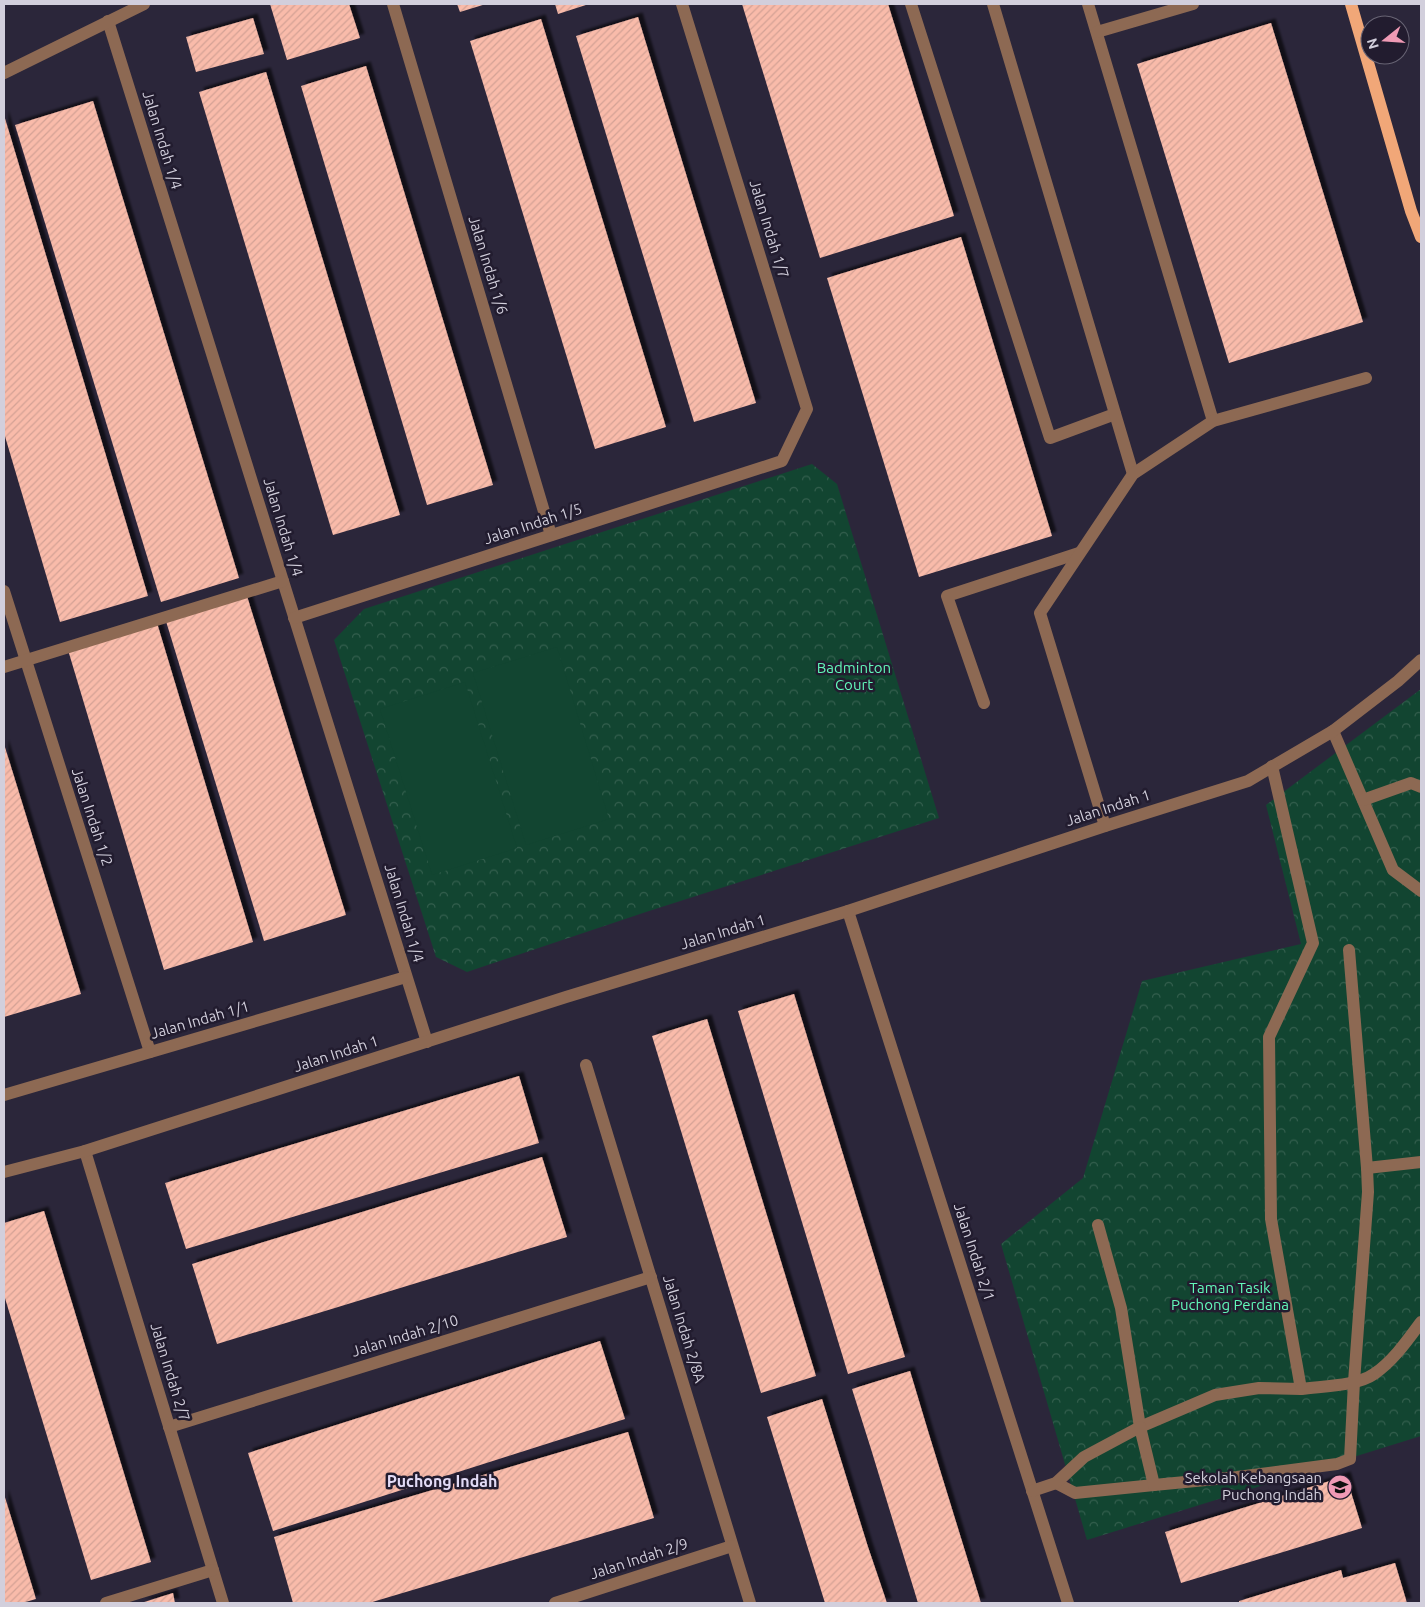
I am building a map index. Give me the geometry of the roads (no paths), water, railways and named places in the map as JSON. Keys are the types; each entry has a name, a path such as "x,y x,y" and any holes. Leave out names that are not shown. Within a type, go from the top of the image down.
{"main road":[{"path":"1352,4 1411,211 1421,236"}],"street":[{"path":"4,73 144,4"},
{"name":"Jalan Indah 1/6","path":"393,4 551,535"},
{"name":"Jalan Indah 1/7","path":"682,4 807,409 782,460"},
{"path":"911,4 1050,438 1115,414"},
{"path":"993,4 1133,474"},
{"path":"1088,4 1212,421"},
{"path":"1097,32 1193,4"},
{"name":"Jalan Indah 1/4","path":"108,21 427,1042"},
{"path":"1105,826 1040,613 1133,474 1212,421 1366,378"},
{"name":"Jalan Indah 1/5","path":"294,618 782,460"},
{"path":"984,703 947,596 1079,553"},
{"path":"4,667 283,580"},
{"name":"Jalan Indah 1/2","path":"4,591 150,1052"},
{"name":"Jalan Indah 1","path":"4,1172 85,1151 848,911 1248,781 1333,731 1398,681 1421,660"},
{"path":"1333,731 1393,870 1421,891"},
{"path":"1272,766 1313,943 1269,1037 1271,1219 1301,1389"},
{"path":"1363,800 1411,783 1421,787"},
{"name":"Jalan Indah 2/1","path":"848,911 1068,1603"},
{"path":"1056,1483 1075,1493 1286,1471 1337,1464 1350,1459 1368,1168 1349,950"},
{"name":"Jalan Indah 1/1","path":"4,1096 406,976"},
{"name":"Jalan Indah 2/8A","path":"586,1065 750,1603"},
{"name":"Jalan Indah 2/7","path":"85,1151 223,1603"},
{"path":"1368,1168 1421,1162"},
{"path":"1098,1225 1121,1308 1140,1427 1154,1485"},
{"name":"Jalan Indah 2/10","path":"169,1427 651,1277"},
{"path":"1032,1491 1056,1483 1084,1457 1140,1427 1215,1395 1259,1388 1301,1389 1354,1382 1373,1375 1398,1353 1421,1322"},
{"name":"Jalan Indah 2/9","path":"555,1603 732,1546"},
{"path":"106,1603 213,1570"}],"place":[{"name":"Sekolah Kebangsaan Puchong Indah","path":"1340,1487"}],"district":[{"name":"Puchong Indah","path":"442,1481"}],"park label":[{"name":"Badminton Court","path":"854,676"},
{"name":"Taman Tasik Puchong Perdana","path":"1230,1296"}]}
